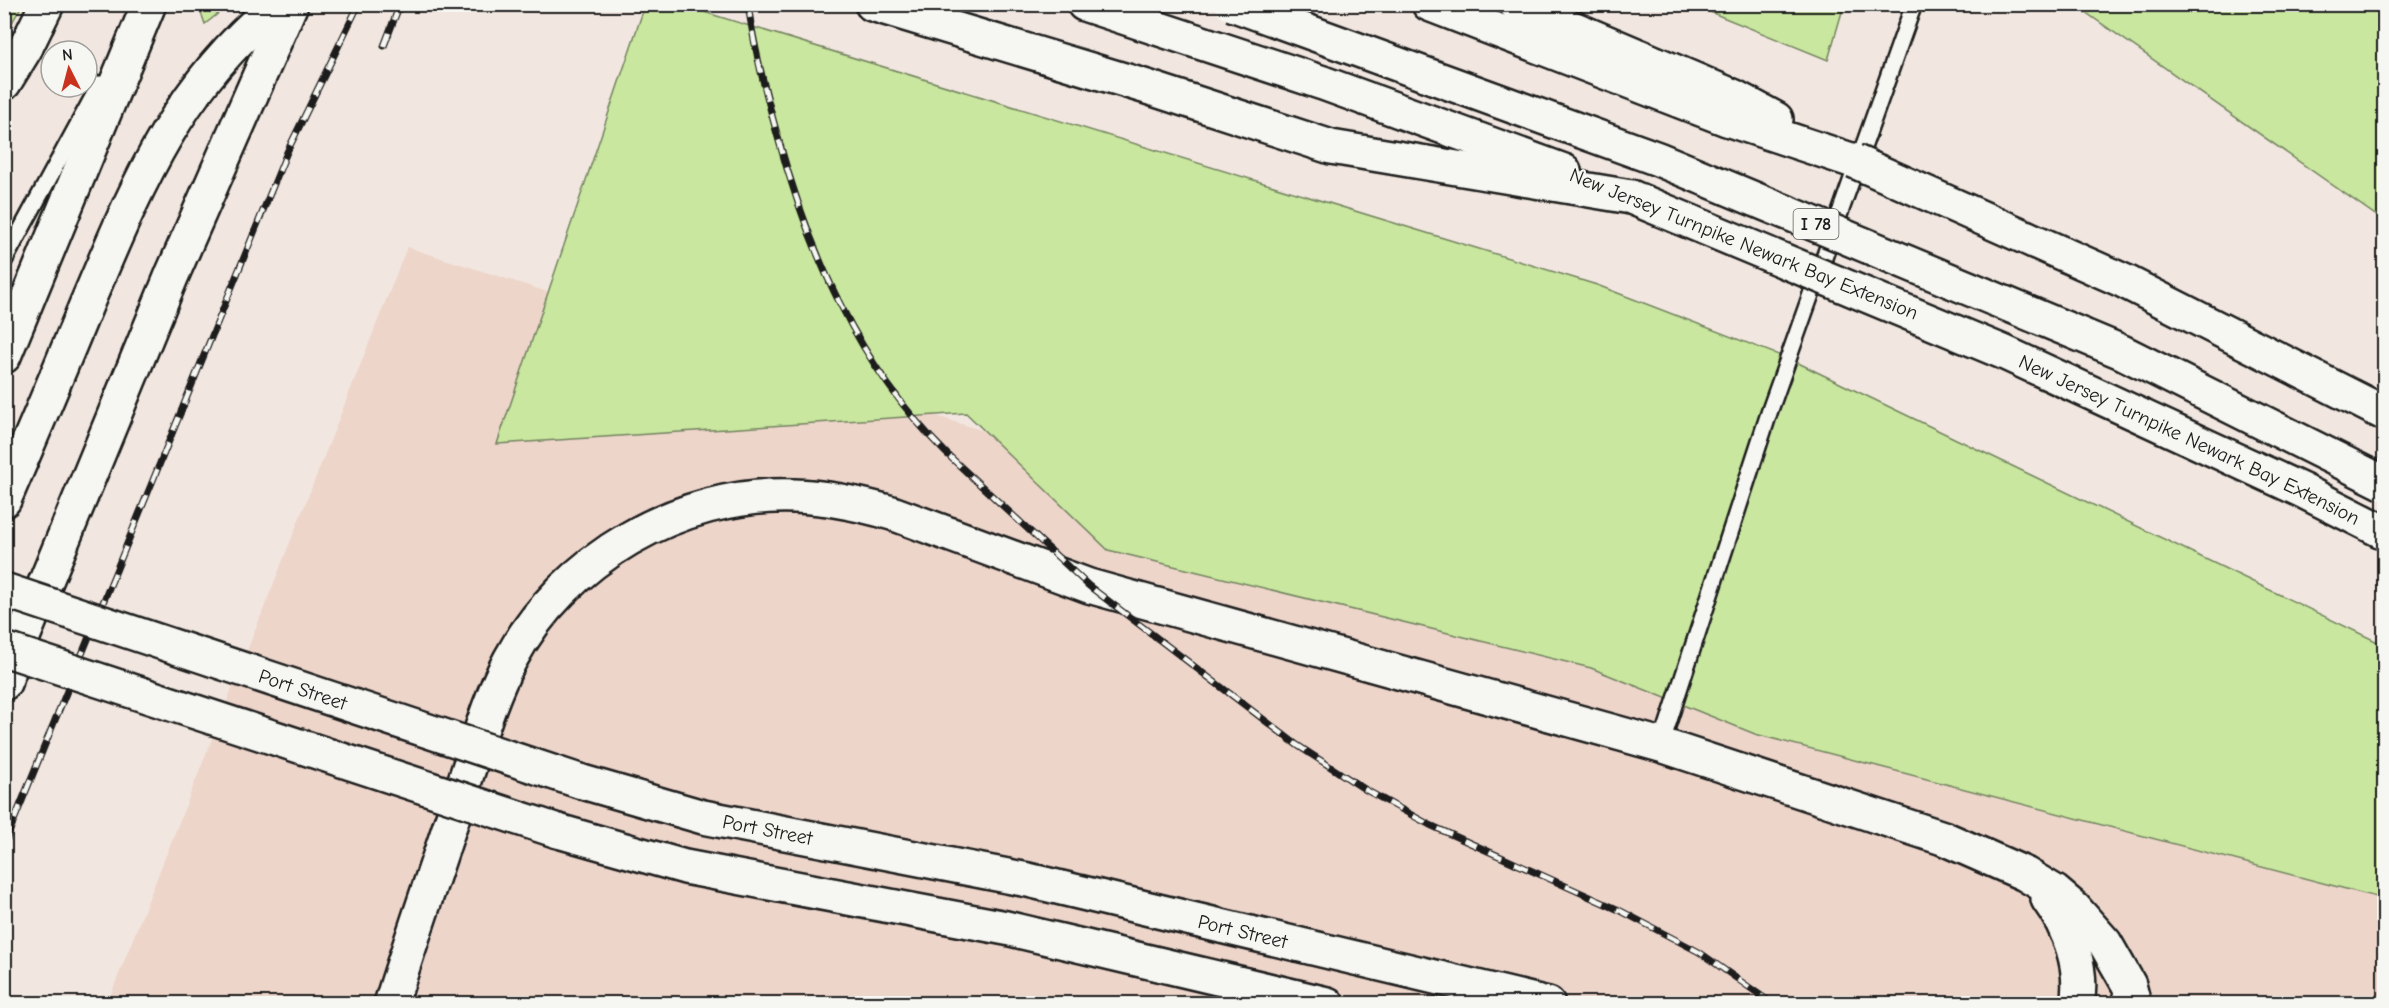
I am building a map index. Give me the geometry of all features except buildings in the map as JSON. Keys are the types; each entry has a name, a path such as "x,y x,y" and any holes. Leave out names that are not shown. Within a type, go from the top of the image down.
{"main road":[{"path":"4,83 25,49 47,4"},
{"path":"4,356 149,4"},
{"path":"6,497 121,224 156,152 199,84 223,55 278,4"},
{"path":"4,683 172,275 291,4"},
{"path":"872,4 1147,87 1331,147 1631,197"},
{"name":"New Jersey Turnpike Newark Bay Extension","path":"1084,4 1323,83 1631,197 2003,352 2301,490 2385,532"},
{"name":"I 78","path":"1232,4 1647,155 1823,227 2122,352 2385,483"},
{"path":"1429,4 1727,119 1854,161"},
{"path":"1516,4 1735,97 1854,161 2124,281 2385,413"},
{"path":"394,993 488,713 509,661 532,624 578,575 623,542 663,521 727,501 793,496 860,504 892,513 1089,586 1661,746 1943,838 2025,874 2055,892 2074,908 2105,943 2129,985 2134,1004"},
{"name":"Port Street","path":"4,590 579,781 703,817 1028,880 1548,1004"},
{"path":"4,649 558,831 685,867 1006,928 1327,1004"},
{"path":"2025,874 2036,884 2055,909 2069,937 2077,967 2077,1004"}],"lane":[{"path":"4,261 143,4"},
{"path":"1661,746 1770,410 1914,4"}],"shaded area":[{"path":"407,247 2384,878 2384,1003 107,1004"}],"green space":[{"path":"198,4 229,4 229,5 205,24"},
{"path":"4,5 22,5 5,35"},
{"path":"645,5 681,5 1597,285 1794,361 2384,645 2384,899 1755,734 1591,668 1108,550 966,413 497,444"},
{"path":"1693,5 1844,5 1828,60"},
{"path":"2075,5 2384,5 2384,221"}],"railway":[{"path":"4,845 287,152 359,4"},
{"path":"384,46 400,4"},
{"path":"748,4 760,69 777,134 790,178 821,263 862,345 887,383 946,453 1089,586 1297,745 1366,790 1430,825 1619,910 1699,952 1773,1004"}]}
